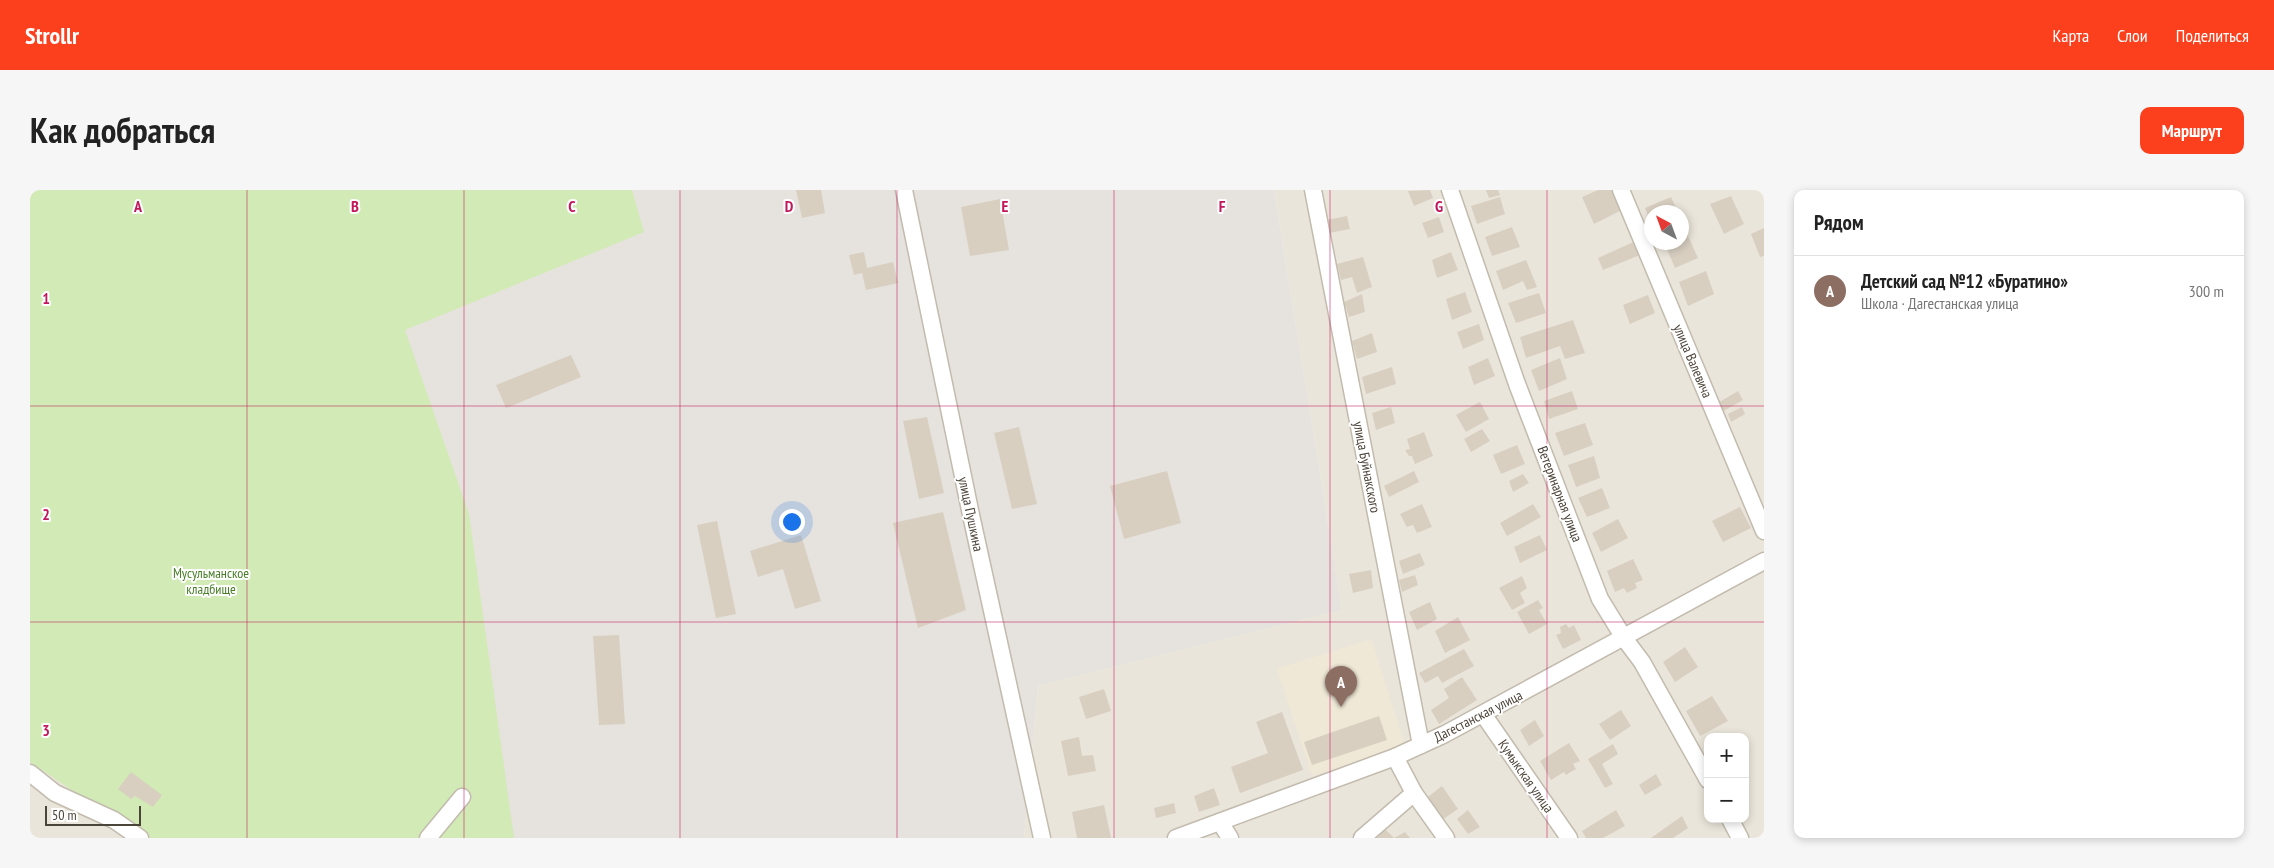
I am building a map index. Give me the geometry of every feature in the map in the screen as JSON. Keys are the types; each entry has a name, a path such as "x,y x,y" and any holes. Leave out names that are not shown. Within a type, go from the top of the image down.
{"street":[{"name":"улица Пушкина","path":"904,190 973,525 1042,838"},
{"name":"улица Буйнакского","path":"1313,190 1421,745"},
{"name":"Ветеринарная улица","path":"1450,190 1517,384 1597,590 1624,638 1642,662 1707,778"},
{"name":"улица Валевича","path":"1621,190 1764,531"},
{"name":"Дагестанская улица","path":"1176,838 1395,757 1421,745 1483,714 1764,561"},
{"name":"Кумыкская улица","path":"1483,714 1569,838"},
{"path":"1395,757 1414,793 1446,838"},
{"path":"30,773 55,793 114,820 140,838"},
{"path":"1362,838 1414,793"},
{"path":"428,838 462,797"},
{"path":"1220,822 1230,838"},
{"path":"1732,823 1740,838"}],"shaded area":[{"path":"618,190 1274,190 1342,610 1038,686 1024,838 511,838 386,332"},
{"path":"1274,190 1764,190 1764,838 1024,838 1038,686 1342,610"},
{"path":"1371,639 1405,745 1312,776 1277,669"},
{"path":"30,749 163,838 30,838"}],"green space":[{"name":"Мусульманское кладбище","path":"30,190 632,190 644,232 405,330 469,514 514,838 143,838 30,762"}],"building":[{"path":"796,190 821,190 825,213 802,218"},
{"path":"1430,190 1433,198 1414,206 1408,191"},
{"path":"1486,190 1498,190 1500,195 1489,198"},
{"path":"1598,190 1613,190 1622,210 1594,224 1582,197"},
{"path":"1731,196 1744,224 1724,234 1710,204"},
{"path":"1500,197 1505,214 1477,224 1471,206"},
{"path":"1671,197 1675,205 1652,205"},
{"path":"1000,199 1009,250 970,256 961,207"},
{"path":"1347,216 1350,229 1329,233 1327,220"},
{"path":"1439,217 1444,232 1428,238 1422,223"},
{"path":"1512,227 1520,247 1492,256 1485,237"},
{"path":"1764,228 1764,256 1760,257 1751,234"},
{"path":"1689,238 1698,258 1675,268 1667,250 1689,250"},
{"path":"1640,239 1645,253 1603,270 1598,258"},
{"path":"864,252 867,268 893,262 898,283 866,290 862,273 854,275 849,255"},
{"path":"1451,252 1458,270 1437,278 1432,260"},
{"path":"1363,257 1372,287 1357,293 1352,277 1341,280 1337,264"},
{"path":"1526,260 1537,287 1527,290 1523,281 1503,290 1496,271"},
{"path":"1706,271 1714,294 1688,306 1679,282"},
{"path":"1465,292 1472,312 1452,320 1446,299"},
{"path":"1539,293 1546,313 1516,323 1508,303"},
{"path":"1362,294 1365,312 1349,317 1344,302"},
{"path":"1648,295 1655,313 1630,324 1623,305"},
{"path":"1573,320 1585,353 1565,359 1560,346 1526,358 1520,337"},
{"path":"1479,324 1484,340 1463,349 1457,332"},
{"path":"1372,333 1377,352 1357,359 1352,341"},
{"path":"571,355 581,377 506,408 496,385"},
{"path":"1488,358 1495,376 1474,385 1468,367"},
{"path":"1560,358 1567,379 1539,391 1531,370"},
{"path":"1392,367 1396,384 1366,394 1362,377"},
{"path":"1572,391 1578,409 1549,419 1544,401"},
{"path":"1738,391 1743,400 1720,413 1716,404"},
{"path":"1480,402 1489,419 1466,432 1456,415"},
{"path":"1391,407 1395,423 1376,430 1372,413"},
{"path":"1742,407 1745,414 1731,422 1728,414"},
{"path":"927,417 944,493 919,499 903,421"},
{"path":"1585,423 1593,445 1564,456 1555,433"},
{"path":"1019,427 1037,504 1012,509 994,433"},
{"path":"1482,429 1490,441 1471,452 1464,439"},
{"path":"1424,432 1433,456 1415,464 1412,456 1409,456 1405,450 1410,449 1407,439"},
{"path":"1517,445 1525,464 1501,474 1493,455"},
{"path":"1594,456 1600,478 1576,487 1568,465"},
{"path":"1167,471 1181,523 1124,539 1110,486"},
{"path":"1414,471 1419,482 1389,497 1384,486"},
{"path":"1523,474 1529,483 1513,492 1509,481"},
{"path":"1602,488 1610,508 1587,517 1578,498"},
{"path":"1422,504 1432,527 1417,533 1413,525 1407,527 1400,514"},
{"path":"1533,504 1541,517 1507,536 1500,523"},
{"path":"1740,507 1751,528 1723,542 1712,521"},
{"path":"943,512 966,610 918,628 893,523"},
{"path":"1618,519 1628,538 1601,552 1592,533"},
{"path":"717,521 736,614 716,618 697,525"},
{"path":"801,535 821,601 795,609 783,569 758,577 750,551"},
{"path":"1540,535 1547,550 1520,563 1514,547"},
{"path":"1420,553 1425,565 1403,574 1399,561"},
{"path":"1633,559 1643,580 1635,583 1637,588 1627,593 1624,588 1615,592 1607,571"},
{"path":"1371,570 1373,588 1353,593 1349,574"},
{"path":"1415,575 1418,585 1402,592 1399,580"},
{"path":"1522,576 1527,588 1520,593 1525,603 1512,610 1499,588"},
{"path":"1538,600 1543,608 1539,610 1547,624 1529,634 1517,612"},
{"path":"1430,602 1437,619 1417,630 1409,612"},
{"path":"1458,617 1470,640 1445,653 1435,631"},
{"path":"1566,624 1569,628 1574,625 1581,640 1563,649 1556,635 1561,633 1560,627"},
{"path":"619,635 625,724 599,725 593,636"},
{"path":"1685,647 1698,667 1675,682 1663,662"},
{"path":"1464,649 1474,666 1442,683 1438,676 1425,683 1419,673"},
{"path":"1462,677 1477,700 1439,724 1431,710 1449,698 1444,689"},
{"path":"1104,689 1111,711 1086,719 1079,697"},
{"path":"1712,696 1728,721 1700,736 1686,711"},
{"path":"1621,710 1631,726 1610,740 1599,724"},
{"path":"1282,712 1303,770 1240,793 1231,767 1268,753 1256,722"},
{"path":"1379,716 1387,740 1312,765 1304,742"},
{"path":"1535,720 1544,736 1529,746 1520,730"},
{"path":"1079,737 1082,756 1093,755 1096,771 1068,776 1061,741"},
{"path":"1569,743 1580,761 1573,764 1576,769 1566,775 1564,772 1551,780 1540,761"},
{"path":"1613,744 1618,754 1602,764 1613,784 1605,788 1588,759"},
{"path":"131,772 162,795 153,807 135,796 131,799 118,789"},
{"path":"1656,774 1662,785 1645,795 1639,785"},
{"path":"1442,786 1458,809 1439,822 1424,800"},
{"path":"1214,788 1220,805 1199,812 1194,796"},
{"path":"1174,803 1176,813 1156,818 1154,808"},
{"path":"1104,805 1111,838 1077,838 1072,812"},
{"path":"1468,810 1480,827 1468,834 1457,819"},
{"path":"1616,810 1625,826 1603,838 1586,838 1582,831"},
{"path":"1682,816 1688,828 1673,838 1651,838"},
{"path":"1384,828 1394,838 1376,838 1374,835"},
{"path":"1405,832 1410,838 1394,838"}],"place":[{"name":"Детский сад №12 «Буратино»","path":"1341,707"}]}
